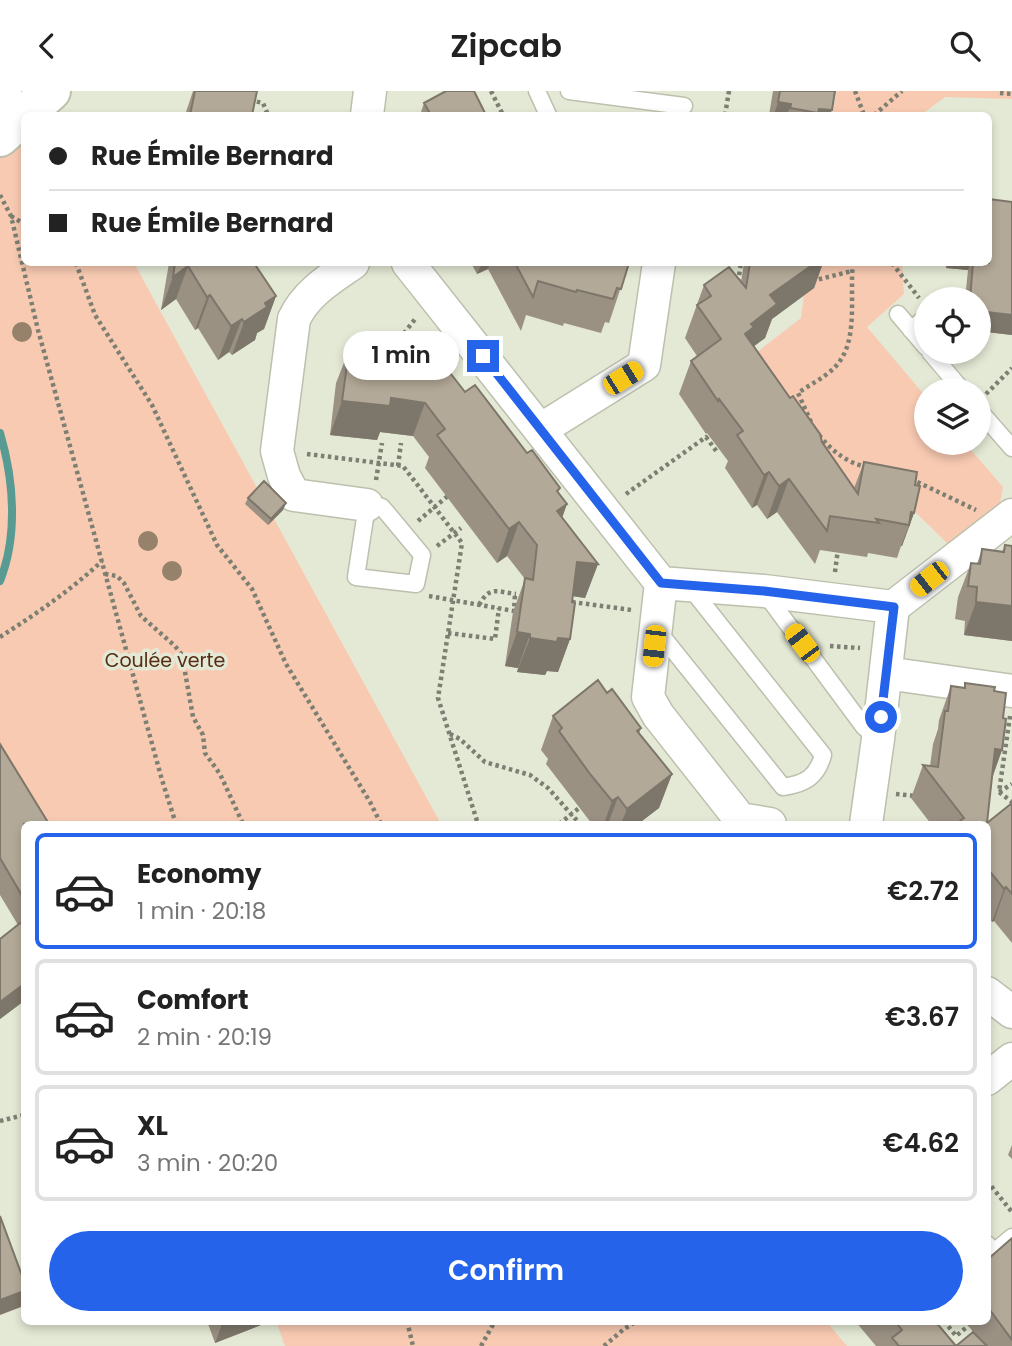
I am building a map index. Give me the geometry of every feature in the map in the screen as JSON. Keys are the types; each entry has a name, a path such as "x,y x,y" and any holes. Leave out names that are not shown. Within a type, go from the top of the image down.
{"street":[{"path":"28,112 51,91"},
{"path":"367,112 370,91"},
{"path":"0,137 21,118"},
{"path":"349,266 311,294 300,306 294,319 277,451 293,495 374,506"},
{"path":"410,266 669,588 764,591 894,607"},
{"path":"540,430 644,365 659,266"},
{"path":"866,821 894,607 1007,519"},
{"path":"669,588 656,629 648,697 721,816 756,821"},
{"path":"887,661 1011,701"},
{"path":"991,996 1012,1012"},
{"path":"991,1076 1012,1059"}],"lane":[{"path":"537,91 547,112"},
{"path":"569,91 684,104"},
{"path":"898,314 914,333"},
{"path":"940,364 952,378"},
{"path":"991,424 1012,448"},
{"path":"374,506 403,532 422,555 416,585 356,577 374,506"},
{"path":"656,629 783,787 797,785 819,770 823,755 669,588"},
{"path":"764,591 864,727 878,739"},
{"path":"991,1250 1012,1237"}],"path":[{"path":"491,91 502,112"},
{"path":"726,112 729,91"},
{"path":"855,91 863,112"},
{"path":"878,112 902,91"},
{"path":"1000,93 1012,93"},
{"path":"241,99 263,103 267,112"},
{"path":"0,195 11,216 21,258"},
{"path":"11,216 21,223"},
{"path":"23,266 38,330 175,821"},
{"path":"77,266 95,315 152,405 217,545 252,589 286,664 380,821"},
{"path":"740,266 737,281 743,287"},
{"path":"853,266 849,334 845,353 834,368 798,393 810,421 834,451 852,464 879,470"},
{"path":"894,266 914,291"},
{"path":"807,282 852,271"},
{"path":"392,366 394,346 434,295"},
{"path":"991,389 1012,368"},
{"path":"637,486 664,470 706,437 717,452"},
{"path":"374,506 382,443"},
{"path":"398,466 401,443"},
{"path":"906,476 1007,519"},
{"path":"403,532 453,492"},
{"path":"422,555 461,527"},
{"path":"0,637 32,617 102,561"},
{"path":"105,574 117,576 124,583 141,616 182,655 193,717 202,735 205,753 220,774 242,821"},
{"path":"416,585 424,595 479,605 499,608 514,611 518,594 491,591 479,605"},
{"path":"563,601 635,610 637,593 669,588"},
{"path":"448,633 495,639 499,608"},
{"path":"802,643 887,661"},
{"path":"999,792 1011,701"},
{"path":"450,734 460,739 485,762 530,775 548,787 578,821"},
{"path":"999,792 1012,784"},
{"path":"999,792 1012,802"},
{"path":"563,821 590,799"},
{"path":"0,1121 21,1116"},
{"path":"991,1186 1012,1212"},
{"path":"408,1325 413,1346"},
{"path":"481,1346 493,1325"},
{"path":"604,1346 630,1325"},
{"path":"947,1325 956,1336 969,1325"}],"green space":[{"name":"Coulée verte","path":"0,91 56,91 56,112 21,112 21,266 136,266 439,821 27,821 0,777"},
{"path":"837,91 1012,91 1012,99 945,97 925,112 833,112"},
{"path":"808,266 902,266 904,294 867,327 914,383 914,455 975,455 1003,487 1000,503 948,544 907,504 850,490 738,367 801,318"},
{"path":"277,1325 829,1325 847,1346 285,1346"}],"building":[{"path":"195,91 257,91 253,112 191,112"},
{"path":"446,91 474,91 484,112 429,112 424,103"},
{"path":"780,91 835,91 832,110 819,109 818,112 812,112 790,108 791,104 778,102"},
{"path":"992,199 1012,202 1012,315 991,313 991,287 971,287 973,266 992,266"},
{"path":"175,266 188,266 173,277"},
{"path":"188,266 256,266 276,296 265,303 267,307 244,322 242,319 231,326 210,295 207,297"},
{"path":"517,266 628,266 621,289 617,288 613,299 538,281 533,297"},
{"path":"750,266 811,266 770,295 777,304 751,324 754,327 745,334 790,398 793,396 820,434 822,442 858,494 864,462 917,472 915,485 920,486 909,525 876,519 879,523 830,516 827,531 789,479 779,486 769,472 764,475 737,435 743,431 719,399 718,401 691,361 721,339 697,305 711,296 704,285 729,267 746,288"},
{"path":"423,338 465,392 475,385 527,453 532,450 560,488 557,491 567,504 557,511 598,564 577,562 570,639 558,638 557,642 530,638 530,634 517,632 525,578 533,580 537,545 519,522 509,529 437,435 445,429 425,403 391,398 390,406 342,401 349,350 420,358"},
{"path":"264,481 286,503 271,519 248,498"},
{"path":"1005,545 1012,546 1012,606 976,602 977,587 968,586 971,563 980,564 982,549 1004,552"},
{"path":"598,680 607,693 612,689 641,728 637,731 672,774 627,809 618,797 612,801 590,774 559,731 562,728 553,716"},
{"path":"965,683 995,687 994,691 1006,693 1002,750 995,749 987,821 960,821 964,818 923,765 938,767 951,686 965,688"},
{"path":"0,744 47,821 21,821 21,894 0,858"},
{"path":"1012,803 1012,894 1006,887 1004,889 991,873 990,821"},
{"path":"21,922 21,986 0,1002 0,939"},
{"path":"0,1216 21,1273 21,1292 0,1300"},
{"path":"1012,1238 1012,1340 991,1311 991,1256"},
{"path":"898,1325 938,1325 956,1346 899,1346 892,1338 902,1330"},
{"path":"973,1332 987,1346 956,1346"}],"waterway":[{"path":"0,433 12,508 10,545 0,581"}],"route":[{"path":"483,356 661,583 764,591 894,607 881,717"}]}
